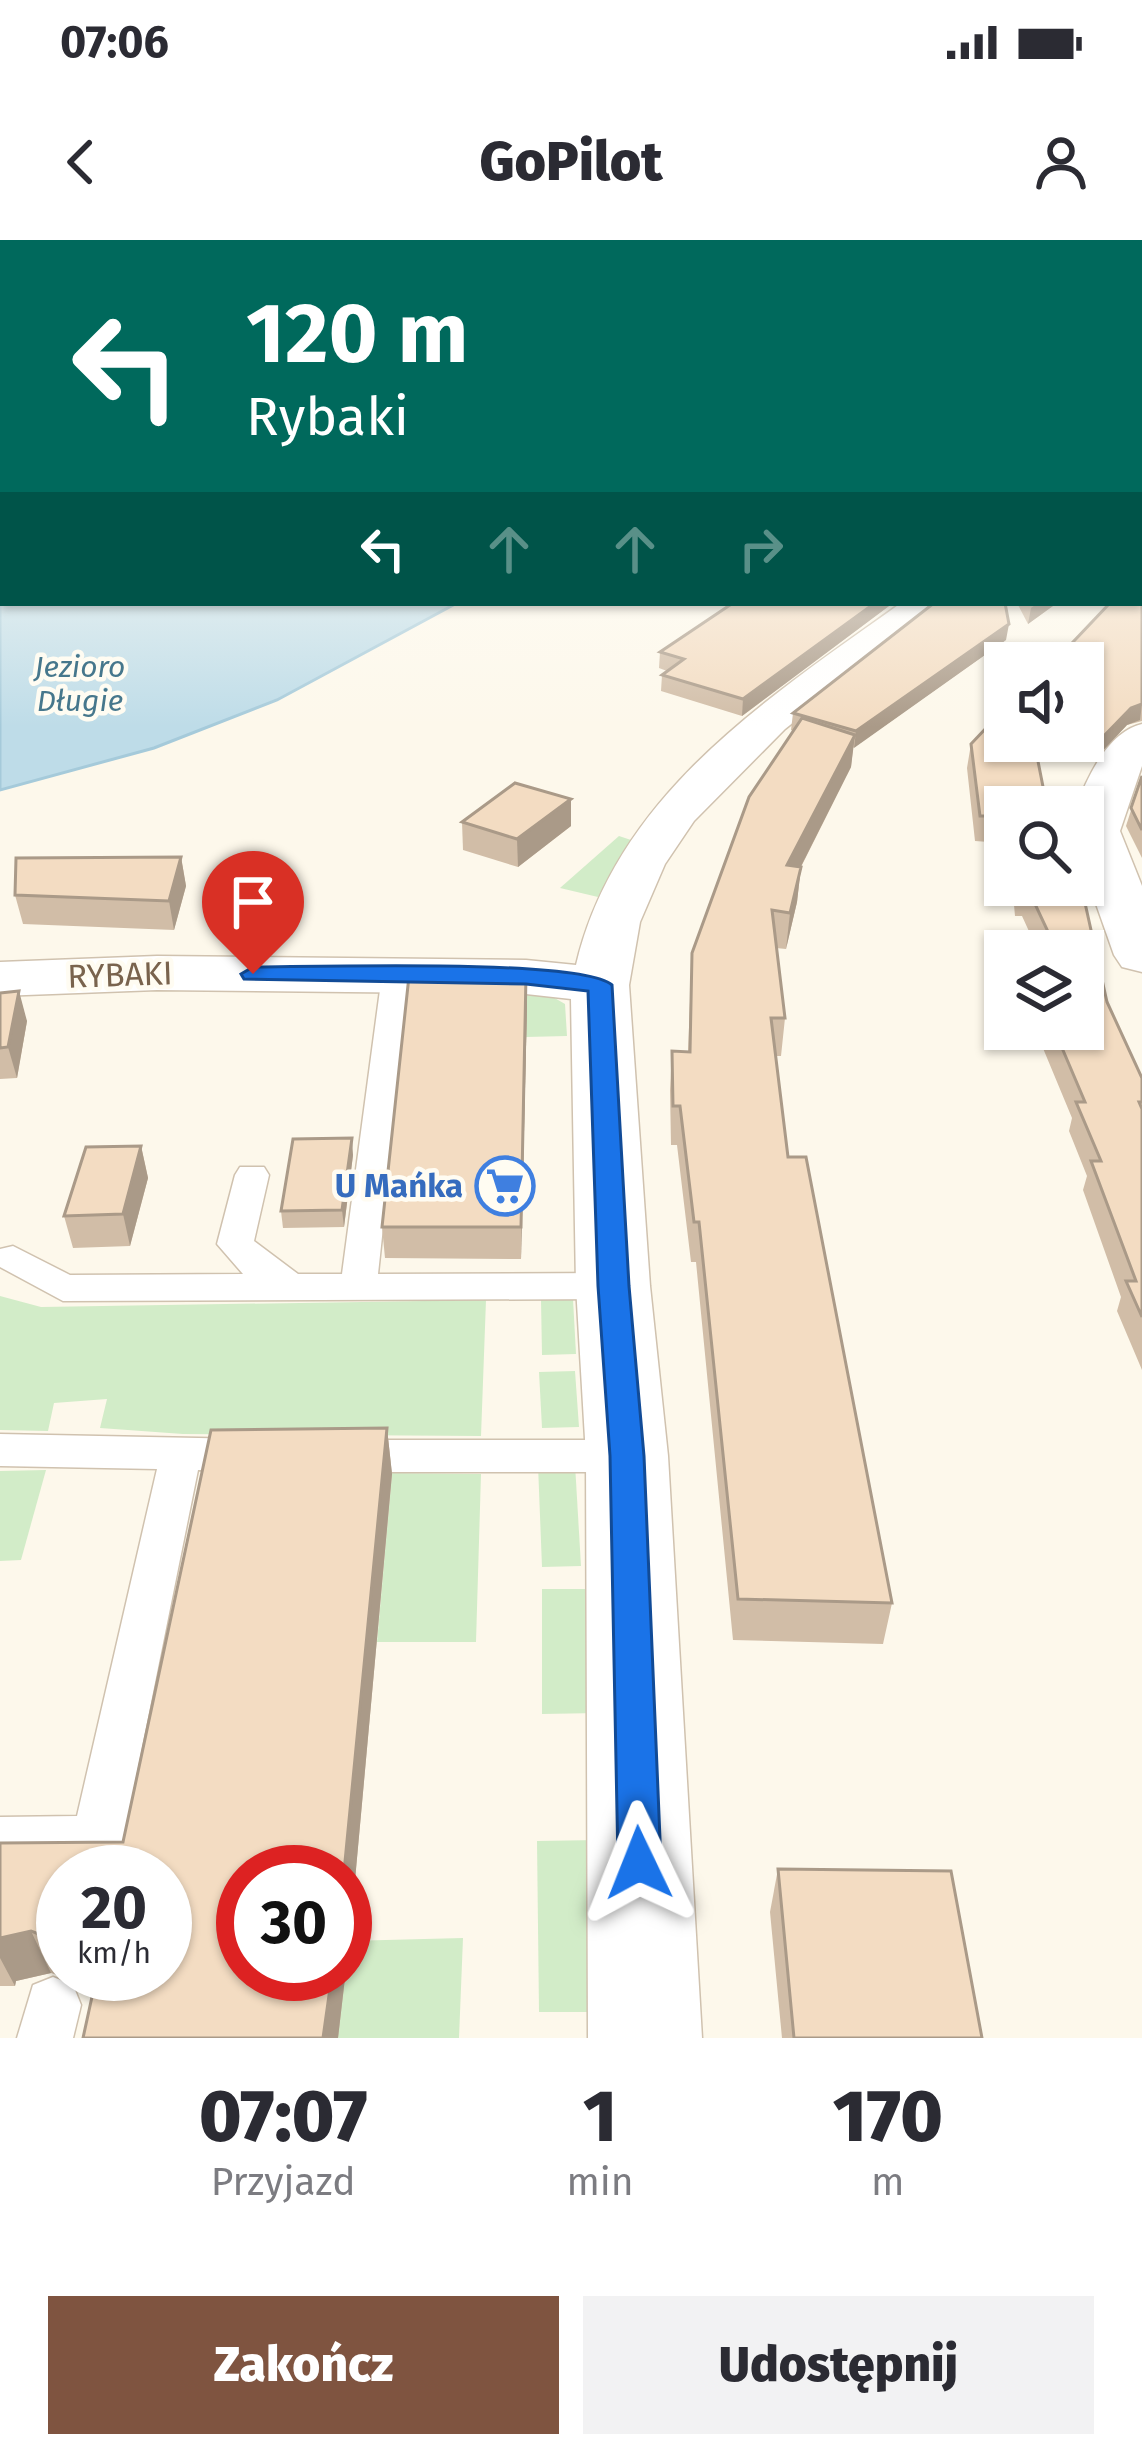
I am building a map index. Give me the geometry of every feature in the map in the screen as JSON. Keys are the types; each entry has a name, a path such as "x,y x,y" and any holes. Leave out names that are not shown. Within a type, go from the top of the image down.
{"street":[{"path":"645,2038 627,1456 600,985 604,943 635,864 724,761 921,606"},
{"path":"1142,737 1130,749 1097,809 1095,831 1142,955"},
{"name":"RYBAKI","path":"0,979 157,973 526,976 600,985"}],"lane":[{"path":"359,1283 396,975"},
{"path":"252,1175 235,1244 255,1265 292,1287"},
{"path":"13,1258 64,1288 359,1283 614,1286"},
{"path":"0,1450 627,1456"},
{"path":"1,1842 97,1841 181,1454"}],"green space":[{"path":"619,836 631,840 598,897 560,888"},
{"path":"408,992 546,993 565,1004 567,1036 526,1037"},
{"path":"0,1296 41,1307 486,1300 481,1436 183,1434 100,1428 107,1399 54,1403 48,1431 0,1430"},
{"path":"573,1299 576,1354 542,1355 541,1300"},
{"path":"575,1371 579,1427 542,1428 539,1372"},
{"path":"575,1464 581,1566 542,1567 538,1465"},
{"path":"46,1470 21,1560 0,1561 0,1471"},
{"path":"392,1473 481,1474 476,1642 377,1642"},
{"path":"542,1589 594,1589 599,1713 542,1714"},
{"path":"599,1840 604,2012 539,2012 537,1841"},
{"path":"463,1938 459,2038 336,2038 340,2001 372,2001 372,1940"}],"water":[{"name":"Jezioro Długie","path":"0,606 451,606 277,700 154,748 0,790"}],"building":[{"path":"729,606 871,606 743,699 662,675 684,659 660,652"},
{"path":"930,606 1006,606 1009,624 856,731 793,713"},
{"path":"1107,606 1142,606 1142,704 1131,708 1104,736 1104,642 1073,642"},
{"path":"802,718 855,735 787,865 801,867 790,913 772,910 785,1018 771,1018 788,1157 806,1157 892,1603 738,1599 699,1222 694,1222 680,1106 673,1106 672,1051 690,1052 692,953 749,797"},
{"path":"984,730 984,762 1038,762 1043,786 984,786 984,816 980,816 971,744"},
{"path":"1142,776 1142,830 1131,808"},
{"path":"515,783 571,799 517,839 462,822"},
{"path":"181,857 169,901 15,895 16,858"},
{"path":"1036,906 1086,906 1091,930 1047,930"},
{"path":"526,975 521,1227 382,1227 409,976"},
{"path":"1104,988 1142,1078 1142,1317 1126,1281 1136,1281 1091,1161 1101,1161 1076,1102 1085,1102 1063,1050 1104,1050"},
{"path":"19,991 8,1047 0,1048 0,993"},
{"path":"352,1138 342,1210 281,1211 293,1139"},
{"path":"141,1146 123,1214 64,1216 86,1147"},
{"path":"387,1428 347,1845 216,1845 216,2001 328,2001 323,2038 83,2038 91,2001 192,2001 192,1845 36,1845 36,1933 0,1938 0,1843 123,1842 211,1430"},
{"path":"778,1869 951,1871 982,2038 794,2038"}],"place":[{"name":"U Mańka","path":"505,1186"}],"route":[{"path":"253,974 526,976 600,985 627,1456 639,1863"}]}
